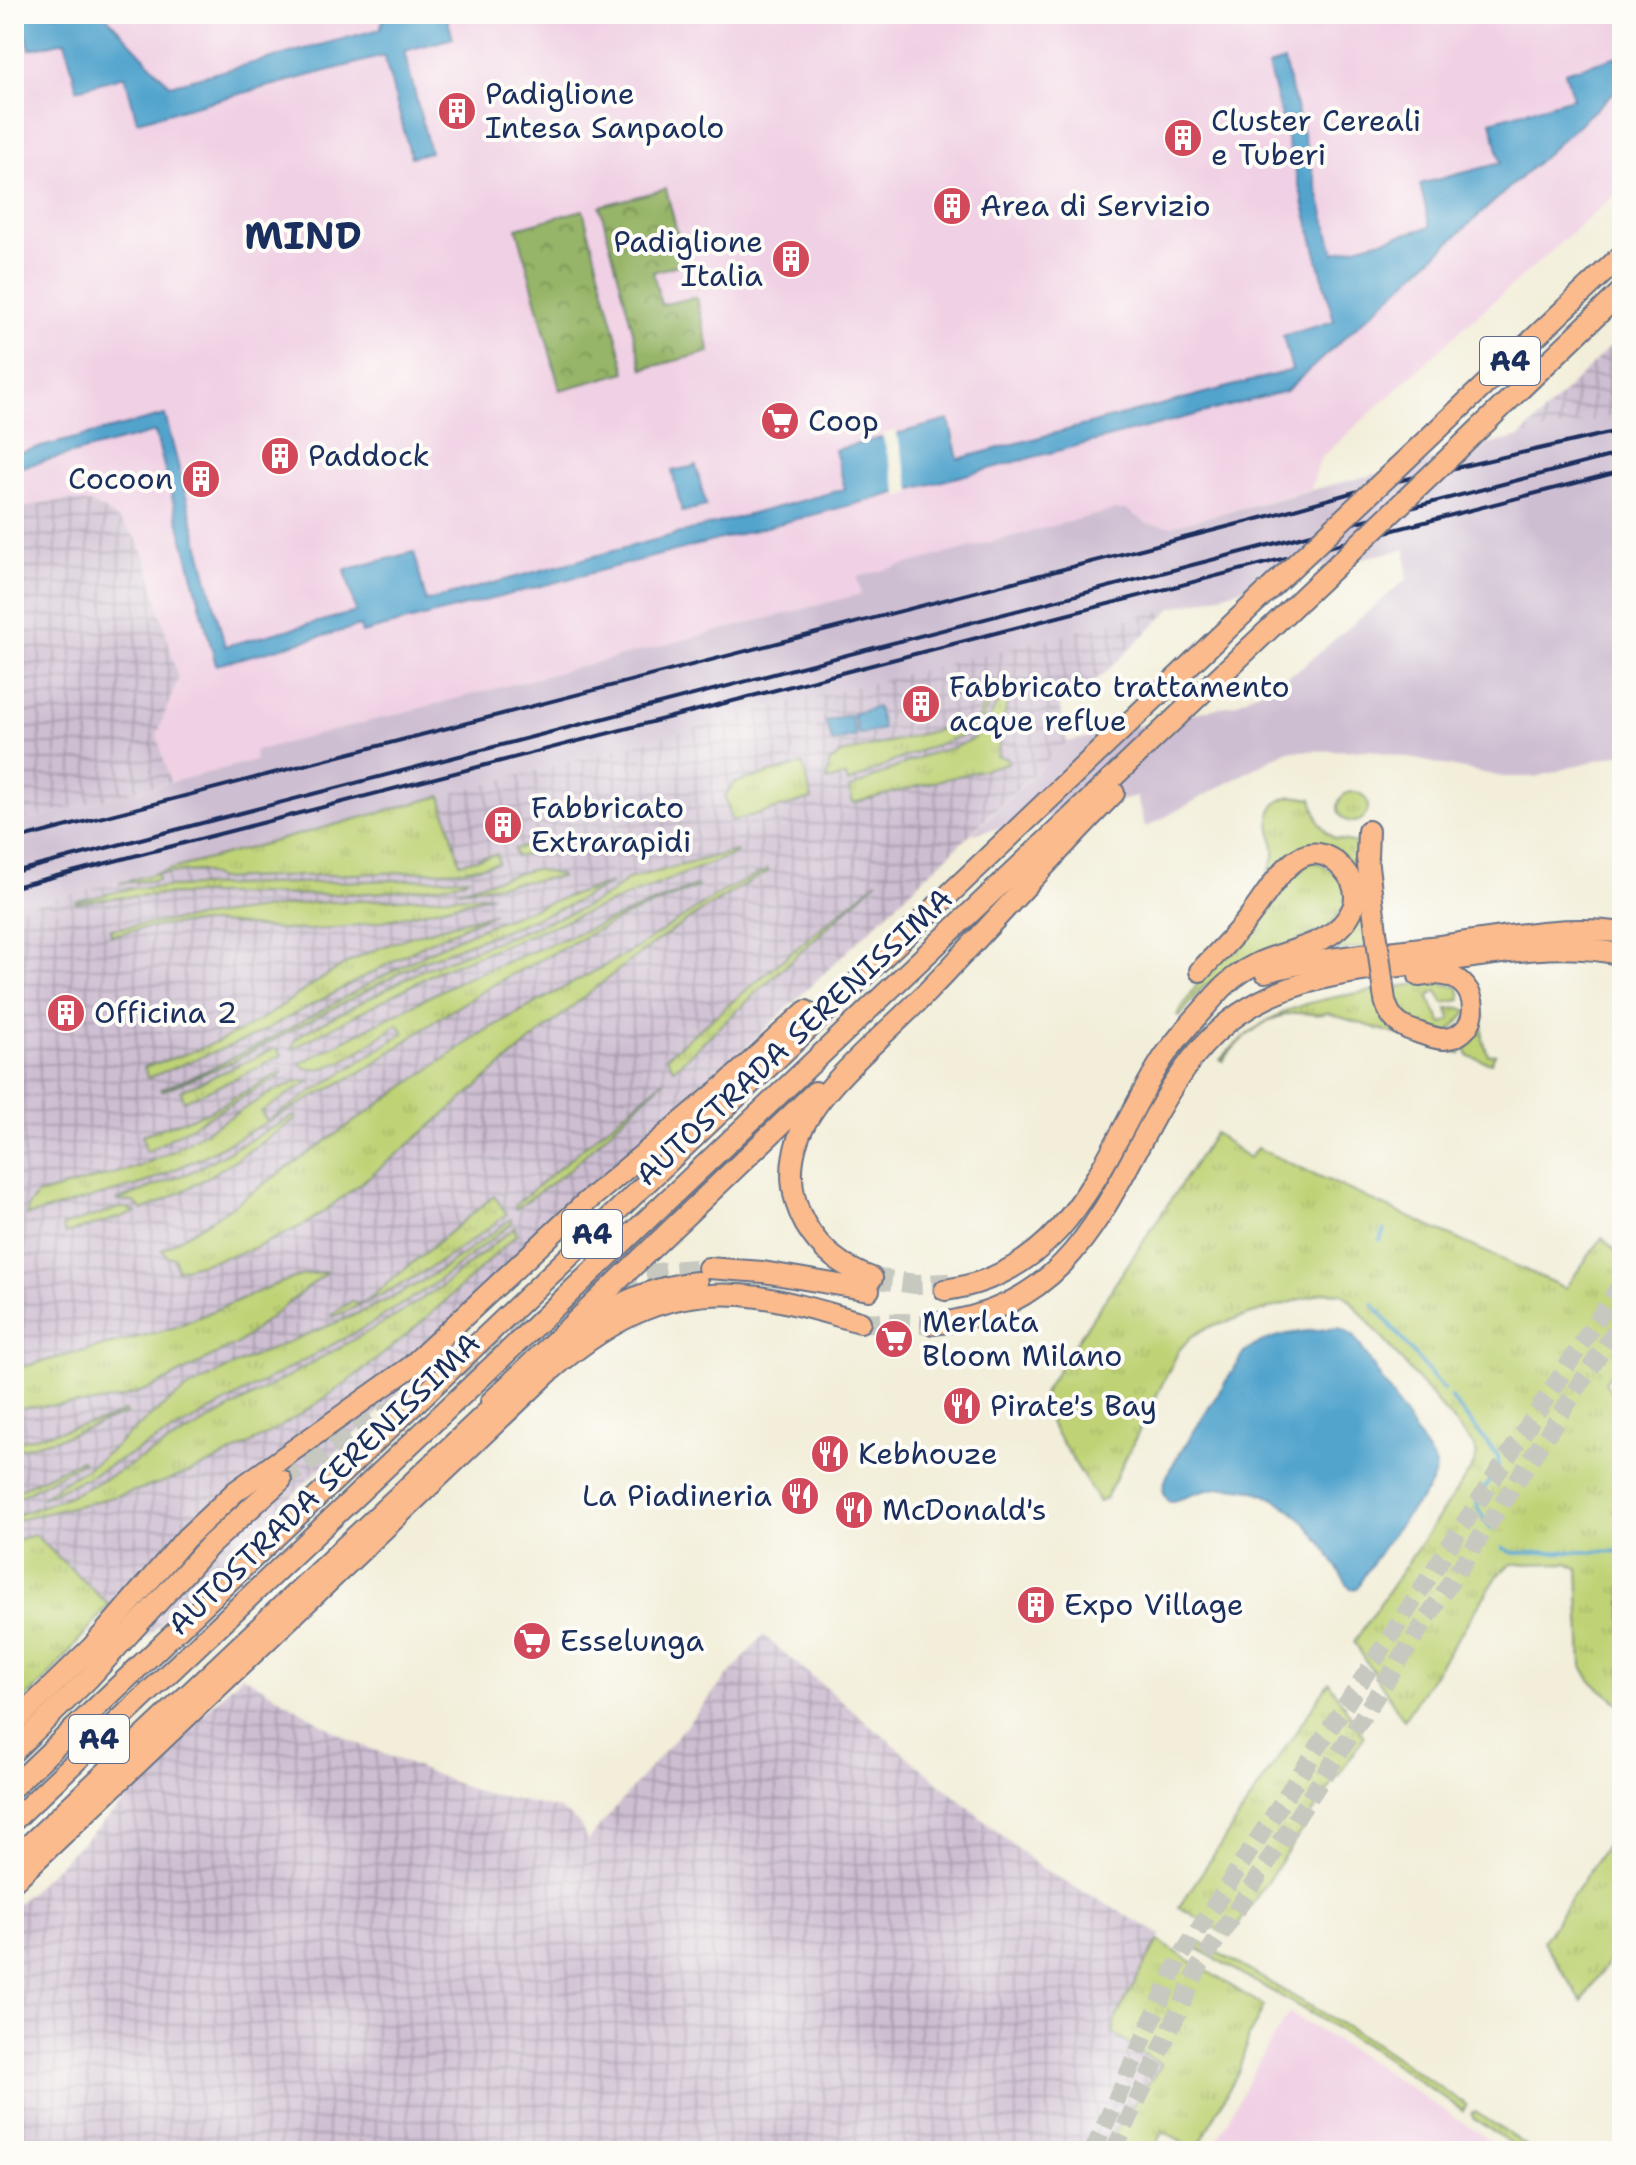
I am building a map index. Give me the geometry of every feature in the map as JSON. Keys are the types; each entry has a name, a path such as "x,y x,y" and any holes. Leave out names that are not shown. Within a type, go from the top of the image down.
{"highway":[{"name":"AUTOSTRADA SERENISSIMA","path":"14,1786 1622,255"},
{"name":"A4","path":"426,1467 532,1361 1003,913 1184,715 1622,291"},
{"name":"AUTOSTRADA SERENISSIMA","path":"14,1820 1076,811 1184,715"},
{"name":"A4","path":"14,1742 104,1643 163,1564 236,1491 409,1368 585,1203 741,1072 999,828 1123,729"},
{"path":"1296,986 1448,975 1471,994 1474,1014 1459,1034 1436,1038 1407,1029 1387,1009 1384,994 1376,931 1367,858 1368,831"},
{"path":"947,1286 1007,1269 1041,1247 1075,1213 1177,1039 1222,988 1246,969 1323,939 1340,928 1355,901 1349,877 1337,863 1324,857 1309,855 1296,859 1282,869 1252,914 1200,971"},
{"path":"708,1268 871,1284 836,1261 807,1230 794,1192 793,1164 798,1139 811,1113 831,1087 1003,913"},
{"path":"1199,1014 1241,981 1284,967 1549,933 1584,930 1622,933"},
{"path":"933,1324 971,1317 1004,1305 1037,1287 1065,1263 1097,1222 1168,1092 1202,1046 1238,1014 1267,997 1296,986 1354,972 1543,949 1592,949 1622,955"},
{"path":"14,1859 426,1467 581,1327 617,1305 652,1290 705,1281 779,1290 861,1319 760,1297 699,1295 654,1305 604,1329 549,1372 14,1881"},
{"path":"14,1751 89,1678 210,1545 281,1480"},
{"path":"14,1723 92,1647 163,1564"}],"shaded area":[{"path":"14,14 1622,14 1622,189 1320,459 1311,489 1170,526 1148,524 1127,510 857,577 861,594 255,751 256,760 170,782 157,735 178,679 147,561 136,538 109,512 91,504 69,500 14,510"},
{"path":"1622,334 1622,415 1520,437"},
{"path":"1622,415 1622,753 1536,777 1503,777 1370,750 1286,751 1145,828 1137,797 972,834 1067,742 1235,704 1298,670 1407,579 1406,549 1284,575 1212,598 786,704 14,909 14,823 256,760 254,751 861,594 857,577 1114,510 1127,510 1148,524 1170,526 1520,437"},
{"path":"69,500 91,504 108,512 136,538 147,561 178,679 157,735 170,782 14,823 14,510"},
{"path":"1174,606 1102,676 1059,702 1067,742 548,1236 448,1344 145,1639 35,1535 14,1540 14,909 786,704"},
{"path":"763,1635 1038,1866 1161,1935 1117,2015 1161,2065 1101,2151 14,2151 14,1907 144,1783 163,1755 242,1675 349,1740 478,1792 560,1809 580,1824 587,1841"},
{"path":"1289,2013 1358,2054 1506,2151 1211,2151 1259,2061"}],"green space":[{"path":"666,189 685,263 653,272 661,305 696,297 710,352 643,369 600,206"},
{"path":"583,210 626,372 560,390 517,228"},
{"path":"982,679 993,680 986,712 969,733 903,757 848,783 846,776 827,781 829,763 841,754 977,720 982,710"},
{"path":"1010,688 997,756 1007,758 1008,763 853,803 849,789 975,737"},
{"path":"803,764 812,799 732,821 725,796 734,783"},
{"path":"1353,792 1364,796 1368,807 1364,818 1353,822 1342,818 1338,807 1342,796"},
{"path":"441,796 460,863 497,854 498,863 464,870 218,879 201,871 157,874 158,880 120,883"},
{"path":"1292,796 1312,799 1319,822 1334,838 1361,844 1373,946 1300,956 1357,916 1336,854 1265,880 1274,855 1271,813 1281,800"},
{"path":"557,838 566,847 516,857 514,849"},
{"path":"736,851 438,971 292,1049 295,1040 303,1033 422,970 583,908 611,893 628,879"},
{"path":"1312,862 1342,877 1347,902 1329,927 1230,970 1206,985 1180,1017 1177,1015 1200,980 1284,876"},
{"path":"534,869 561,877 458,890"},
{"path":"768,869 768,872 705,908 646,949 364,1181 306,1224 248,1251 177,1270 174,1257 168,1257 162,1250 228,1209 486,1030 632,951 722,892"},
{"path":"468,878 444,885 374,893 160,895 76,903 134,888"},
{"path":"877,881 674,1069 666,1057"},
{"path":"611,883 567,906 420,962 234,1061 161,1089 266,1041 399,967 455,940 520,913"},
{"path":"697,885 623,917 503,979 439,1018 368,1068 204,1156 145,1183 27,1216 28,1206 37,1195 138,1167 171,1152 274,1091 299,1081 310,1081 261,1112 267,1121 404,1033 398,1024 363,1049 322,1068 309,1069 299,1064 459,981"},
{"path":"493,895 403,917 335,928 288,930 201,923 111,935 110,929 309,903"},
{"path":"494,913 427,943 252,1037 148,1078 144,1067 238,1032 355,959 406,938"},
{"path":"1432,982 1459,987 1461,1000 1444,1003 1437,991 1428,997 1442,1024 1451,1019 1447,1009 1468,1011 1449,1033 1403,1020 1389,988"},
{"path":"1378,990 1382,1009 1455,1042 1461,1054 1327,1013 1284,1015 1265,1023 1311,1003"},
{"path":"1480,1013 1484,1017 1483,1039 1488,1055 1495,1054 1491,1063 1468,1056 1461,1038"},
{"path":"276,1048 282,1055 184,1101 181,1091"},
{"path":"283,1071 280,1076 146,1152 142,1135 208,1112"},
{"path":"665,1079 570,1169 516,1209 515,1205"},
{"path":"294,1116 296,1119 240,1157 163,1201 143,1210 134,1202 116,1201 191,1172"},
{"path":"1215,1133 1249,1158 1257,1148 1565,1288 1602,1238 1622,1257 1622,1358 1605,1382 1622,1409 1622,1706 1590,1680 1582,1666 1578,1569 1568,1563 1512,1564 1499,1574 1404,1720 1354,1642 1473,1466 1477,1455 1473,1445 1342,1293 1325,1292 1206,1328 1191,1337 1179,1350 1106,1498 1099,1502 1045,1415 1044,1391"},
{"path":"494,1196 507,1214 486,1230 402,1284 357,1306 332,1317 352,1301 357,1304 366,1301"},
{"path":"119,1208 135,1213 65,1234 63,1226"},
{"path":"511,1219 512,1223 431,1286 367,1326 92,1475 42,1498 97,1461 155,1412 193,1386 400,1293 449,1264"},
{"path":"515,1227 517,1234 404,1337 365,1369 282,1426 169,1480 14,1521 14,1516 101,1481 396,1316 442,1286"},
{"path":"327,1272 237,1344 154,1387 94,1403 14,1408 14,1369 173,1328 274,1285 303,1275"},
{"path":"125,1411 126,1414 64,1437 14,1450 14,1442 108,1419"},
{"path":"81,1460 83,1462 14,1500 14,1492"},
{"path":"35,1535 109,1605 47,1678 14,1710 14,1540"},
{"path":"1329,1682 1364,1737 1230,1937 1179,1907"},
{"path":"1622,1821 1622,1940 1582,2002 1543,1941"},
{"path":"1158,1941 1264,2006 1249,2036 1239,2070 1197,2150 1163,2131 1153,2151 1101,2151 1161,2065 1113,2033 1117,2015"},
{"path":"1200,1942 1376,2044 1466,2105 1463,2111 1374,2050 1197,1948"},
{"path":"1476,2112 1534,2151 1522,2151 1473,2118 1472,2113"}],"water":[{"path":"21,14 104,14 170,85 380,29 385,14 446,14 453,38 404,51 430,152 411,157 384,56 137,121 125,76 77,89 65,41 30,49"},
{"path":"1622,53 1622,85 1286,391 362,633 360,626 216,665 155,432 14,469 14,454 165,415 225,646 356,612 345,570 414,552 426,601 845,489 835,450 949,420 958,459 1292,370 1283,336 1334,321 1268,66 1284,61 1334,253 1430,227 1420,184 1501,163 1491,121 1573,98 1565,72"},
{"path":"696,466 706,506 682,512 672,471"},
{"path":"877,707 883,729 859,735 853,714"},
{"path":"850,715 856,736 832,742 826,721"},
{"path":"1339,1328 1354,1336 1436,1465 1424,1494 1385,1544 1357,1588 1351,1589 1307,1525 1268,1496 1253,1490 1218,1488 1170,1502 1163,1490 1170,1469 1244,1353 1277,1336"}],"pier":[{"path":"896,430 912,493 899,497 882,434"}],"waterway":[{"path":"204,14 239,14"},
{"path":"1380,1240 1384,1230"},
{"path":"1373,1304 1444,1390"},
{"path":"1450,1397 1498,1456 1498,1467 1477,1499 1478,1509 1491,1529"},
{"path":"1503,1548 1514,1553 1622,1551"}],"tunnel":[{"path":"459,1368 552,1312 600,1289 659,1273 708,1268"},
{"path":"872,1278 915,1284 949,1283"},
{"path":"1093,2151 1180,1958 1622,1282"},
{"path":"1114,2151 1199,1967 1622,1320"},
{"path":"860,1322 933,1324"},
{"path":"281,1480 422,1391"}],"railway":[{"path":"14,840 1376,486 1622,430"},
{"path":"14,872 1622,453"},
{"path":"14,887 1622,471"}],"place":[{"name":"Padiglione Intesa Sanpaolo","path":"457,111"},
{"name":"Cluster Cereali e Tuberi","path":"1183,138"},
{"name":"Area di Servizio","path":"952,206"},
{"name":"Padiglione Italia","path":"791,259"},
{"name":"Coop","path":"780,421"},
{"name":"Paddock","path":"280,456"},
{"name":"Cocoon","path":"201,479"},
{"name":"Fabbricato trattamento acque reflue","path":"921,704"},
{"name":"Fabbricato Extrarapidi","path":"503,825"},
{"name":"Officina 2","path":"66,1013"},
{"name":"Merlata Bloom Milano","path":"894,1339"},
{"name":"Pirate's Bay","path":"962,1406"},
{"name":"Kebhouze","path":"830,1454"},
{"name":"La Piadineria","path":"800,1496"},
{"name":"McDonald's","path":"854,1510"},
{"name":"Expo Village","path":"1036,1605"},
{"name":"Esselunga","path":"532,1641"}],"district":[{"name":"MIND","path":"303,236"}]}
